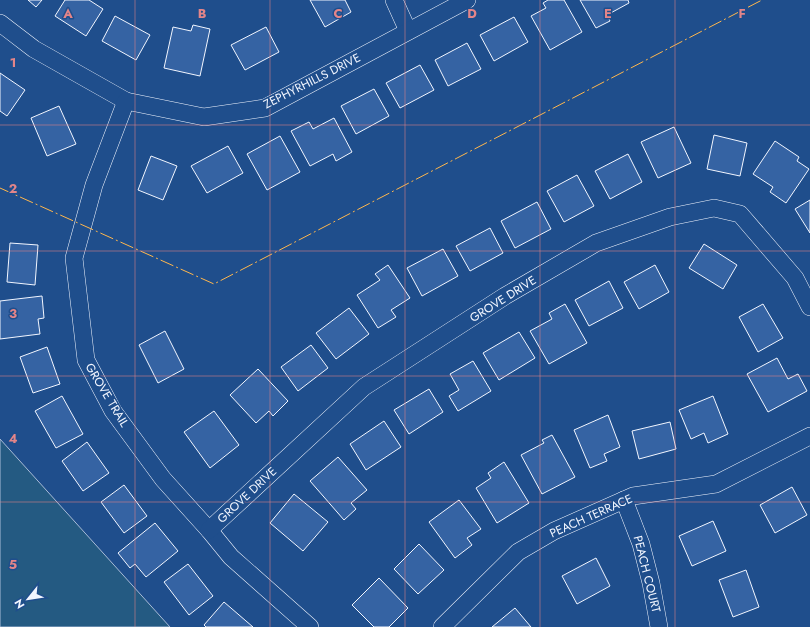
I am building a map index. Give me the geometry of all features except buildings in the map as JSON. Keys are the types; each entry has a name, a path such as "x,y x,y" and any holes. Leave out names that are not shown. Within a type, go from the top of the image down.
{"street":[{"path":"394,0 408,31"},
{"name":"ZEPHYRHILLS DRIVE","path":"0,23 34,49 126,101 204,117 265,108 467,0"},
{"name":"GROVE TRAIL","path":"126,101 94,185 74,258 86,360 113,411 163,479 231,557 310,627"},
{"name":"GROVE DRIVE","path":"209,530 364,387 505,296 596,244 670,217 714,208 740,214 795,278 810,307"},
{"name":"PEACH TERRACE","path":"442,627 518,552 554,531 633,496 716,484 810,436"},
{"name":"PEACH COURT","path":"624,500 641,544 652,583 659,627"}],"shaded area":[{"path":"0,439 170,627 0,627"}],"power":[{"path":"0,188 214,284 762,0"}]}
